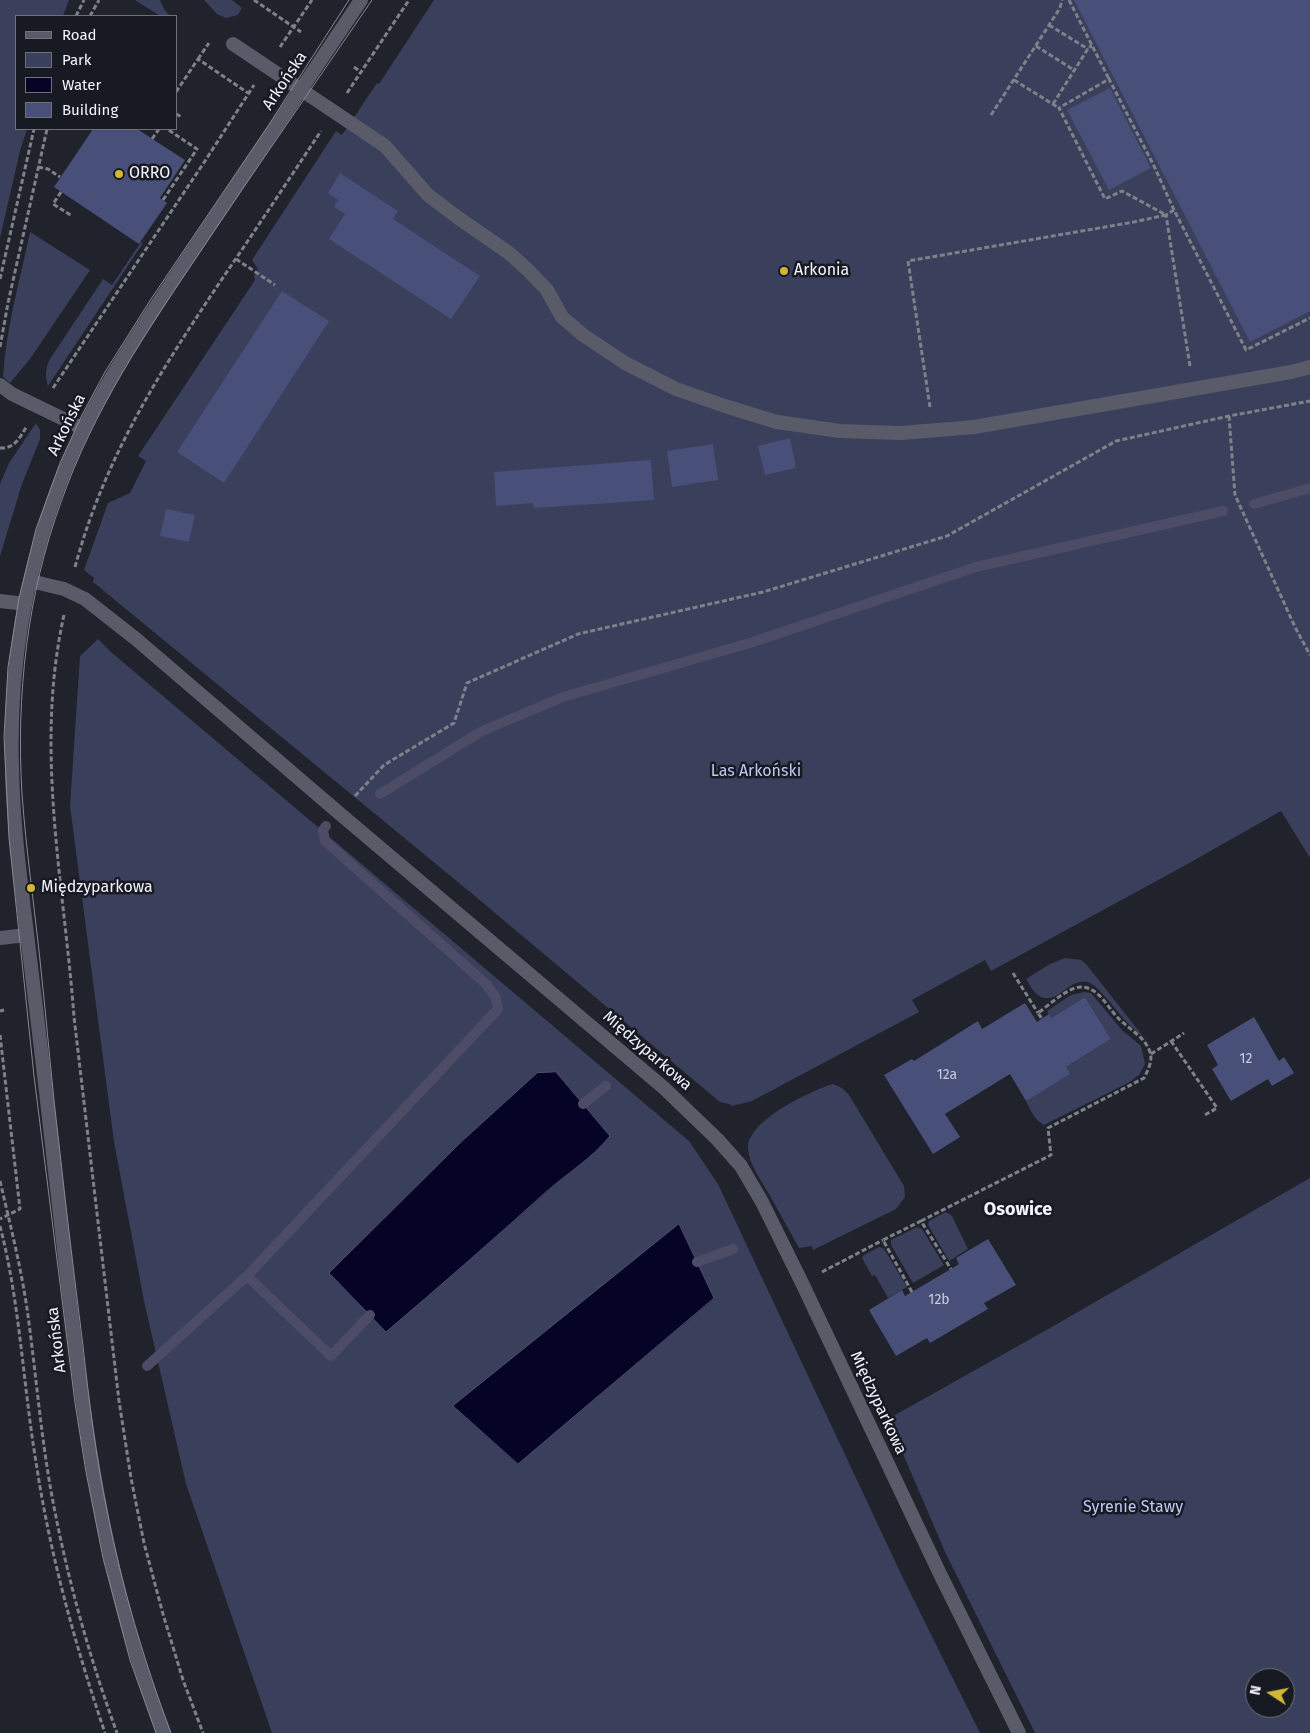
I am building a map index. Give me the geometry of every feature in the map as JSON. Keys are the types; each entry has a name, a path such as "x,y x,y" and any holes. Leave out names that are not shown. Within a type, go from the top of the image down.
{"street":[{"name":"Arkońska","path":"164,1733 149,1694 124,1612 107,1543 93,1475 80,1386 16,830 12,765 14,685 18,643 30,581 53,502 84,429 104,389 131,342 361,0"},
{"path":"233,44 385,146 428,196 509,253 529,271 547,290 562,317 583,335 625,363 676,389 777,422 840,431 901,433 974,427 1292,372 1310,367"},
{"path":"0,386 12,394 84,429"},
{"name":"Międzyparkowa","path":"30,581 69,591 89,601 136,639 664,1088 718,1139 742,1166 802,1282 941,1576 1020,1733"},
{"path":"0,601 25,604"},
{"path":"0,938 27,935"}],"path":[{"path":"76,15 84,0"},
{"path":"92,15 99,0"},
{"path":"254,0 301,32"},
{"path":"0,448 9,448 16,442 40,408 266,66 312,0"},
{"path":"203,1733 183,1680 144,1543 132,1484 119,1401 55,832 50,740 56,661 69,591 92,512 124,438 166,363 409,0"},
{"path":"991,115 1005,89 1014,80 1026,57 1036,46 1060,8 1062,0"},
{"path":"1068,0 1246,350 1310,318"},
{"path":"1049,25 1088,49"},
{"path":"1036,46 1074,70"},
{"path":"1053,104 1088,49 1092,46"},
{"path":"178,89 198,59 248,93"},
{"path":"354,67 361,72"},
{"path":"1059,108 1109,79"},
{"path":"1014,80 1059,108 1105,198 1122,191 1166,215"},
{"path":"178,115 182,118"},
{"path":"0,279 34,130"},
{"path":"0,347 46,130"},
{"path":"152,139 158,130"},
{"path":"163,200 197,149 168,130"},
{"path":"38,167 48,169 60,177"},
{"path":"61,192 53,204 72,216"},
{"path":"934,430 908,261 1134,222 1166,215 1174,210"},
{"path":"1166,215 1194,389"},
{"path":"236,259 275,285"},
{"path":"339,813 384,765 454,723 467,683 578,634 763,592 947,536 1116,441 1229,416 1310,401"},
{"path":"1229,416 1235,495 1298,634 1310,655"},
{"path":"1013,973 1042,1019"},
{"path":"802,1282 1051,1155 1048,1128 1144,1078 1150,1065 1151,1054 1142,1040 1119,1019 1093,990 1086,987 1071,989 1038,1013"},
{"path":"67,1003 73,1002"},
{"path":"1151,1054 1184,1033"},
{"path":"0,1035 20,1210 0,1219"},
{"path":"1172,1041 1216,1108 1203,1116"},
{"path":"0,1181 19,1262 29,1323 45,1449 66,1566 89,1650 117,1733"},
{"path":"921,1221 950,1270"},
{"path":"0,1226 11,1276 36,1463 50,1542 80,1658 105,1733"},
{"path":"883,1240 912,1292"}],"green space":[{"path":"0,0 69,0 63,15 15,15 15,130 27,130 0,238"},
{"path":"135,0 160,0 169,15 158,15"},
{"path":"204,0 232,0 242,8 238,15 226,18 217,14"},
{"name":"Las Arkoński","path":"434,0 1310,0 1310,858 1281,811 991,971 985,960 912,1000 919,1012 752,1101 732,1106 720,1102 470,892 93,582 94,578 84,570 108,503 130,493 146,461 138,456 255,280 254,276 258,269 252,260 336,131 342,135 377,83 379,84"},
{"path":"30,232 90,270 30,359 10,383 3,377 5,359 10,322"},
{"path":"141,242 143,243 48,386 46,372 50,359 103,279 112,285"},
{"path":"36,423 40,430 40,439 22,484 0,556 0,484 9,463"},
{"path":"98,639 689,1141 718,1184 902,1576 980,1733 272,1733 186,1484 144,1301 114,1142 70,806 80,656","holes":["610,1136 588,1158 386,1332","679,1224 714,1299 517,1464 453,1406"]},
{"path":"1065,958 1081,960 1086,964 1146,1040 1128,1024 1098,989 1088,982 1075,983 1053,997 1041,997 1036,994 1026,979 1050,964"},
{"path":"1084,992 1091,993 1122,1030 1141,1046 1145,1064 1139,1075 1128,1083 1044,1125 1035,1117 1026,1101 1066,1067 1111,1039 1085,997 1051,1018 1047,1011 1071,995"},
{"path":"833,1084 842,1088 849,1095 904,1186 905,1197 896,1209 813,1250 812,1246 799,1248 756,1172 749,1154 750,1138 768,1118 782,1108 810,1093"},
{"name":"Syrenie Stawy","path":"1310,1178 1310,1733 1035,1733 946,1554 888,1419"},
{"path":"946,1212 952,1216 968,1249 949,1261 928,1225 929,1221"},
{"path":"917,1227 922,1229 944,1265 913,1283 891,1245 891,1240"},
{"path":"879,1247 883,1248 886,1252 907,1287 888,1298 875,1275 872,1276 862,1258"}],"water":[{"path":"556,1072 610,1136 588,1158 547,1191 386,1332 329,1273 460,1143 537,1073"},
{"path":"679,1224 714,1298 518,1464 453,1406"}],"building":[{"path":"1074,0 1310,0 1310,311 1250,342"},
{"path":"1110,88 1151,168 1109,190 1067,110"},
{"name":"ORRO","path":"92,130 139,130 185,160 160,198 167,203 139,244 54,187"},
{"path":"340,173 398,211 393,219 480,276 451,319 329,239 345,214 334,207 338,200 328,193"},
{"path":"282,291 329,321 224,483 177,452"},
{"path":"790,438 796,468 765,475 758,446"},
{"path":"713,444 718,480 672,487 667,451"},
{"path":"651,460 654,500 534,508 533,503 496,506 494,472"},
{"path":"166,509 195,515 189,542 160,536"},
{"path":"1085,997 1111,1039 1066,1067 1070,1074 1026,1101 1010,1074 945,1114 960,1137 933,1154 884,1075 912,1059 914,1061 978,1021 982,1029 1025,1003 1037,1022 1049,1014 1051,1018"},
{"path":"1254,1017 1279,1061 1284,1057 1294,1073 1272,1086 1268,1079 1231,1101 1212,1069 1218,1065 1207,1045"},
{"path":"988,1239 1016,1285 984,1303 988,1309 930,1343 927,1338 896,1356 869,1310 902,1290 905,1296 951,1269 959,1264 956,1258"}],"waterway":[{"path":"1254,504 1310,488"},
{"path":"380,794 482,731 563,697 753,642 976,567 1223,511"},
{"path":"247,1276 498,1009 496,998 486,984 325,841 323,830 326,826"},
{"path":"583,1104 606,1086"},
{"path":"697,1262 733,1249"},
{"path":"147,1366 247,1276 331,1356 370,1315"}],"tram line":[{"path":"156,1733 130,1660 103,1558 75,1403 34,1076 9,838 4,737 8,667 19,598 36,529 60,463 82,415 105,372 151,299 268,126 349,0"},
{"path":"171,1733 143,1651 120,1568 103,1491 90,1408 57,1129 22,794 21,720 27,646 32,610 49,537 74,468 105,404 141,342 180,282 372,0"}],"place":[{"name":"ORRO","path":"119,174"},
{"name":"Arkonia","path":"784,271"},
{"name":"Międzyparkowa","path":"31,888"}],"district":[{"name":"Osowice","path":"1018,1210"}]}
